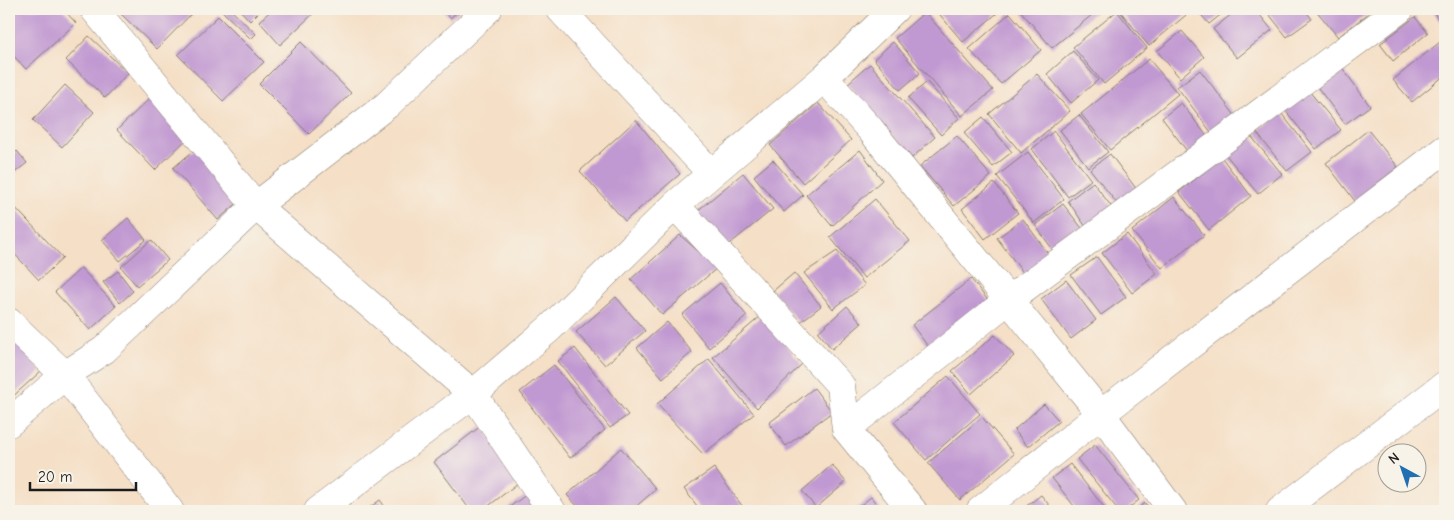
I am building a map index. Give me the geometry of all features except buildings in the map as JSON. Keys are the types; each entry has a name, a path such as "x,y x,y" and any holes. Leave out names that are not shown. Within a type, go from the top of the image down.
{"street":[{"path":"94,9 256,206 473,394 552,511"},
{"path":"9,422 65,375 104,350 256,206 387,105 488,9"},
{"path":"560,9 711,173"},
{"path":"318,511 473,394 550,328 674,205 824,78 895,9"},
{"path":"846,429 1007,301 1400,9"},
{"path":"824,78 870,129 1007,301 1101,414 1173,511"},
{"path":"980,511 1101,414 1445,149"},
{"path":"674,205 841,386 846,429 913,511"},
{"path":"9,322 65,375 170,511"},
{"path":"1280,511 1445,385"}]}
